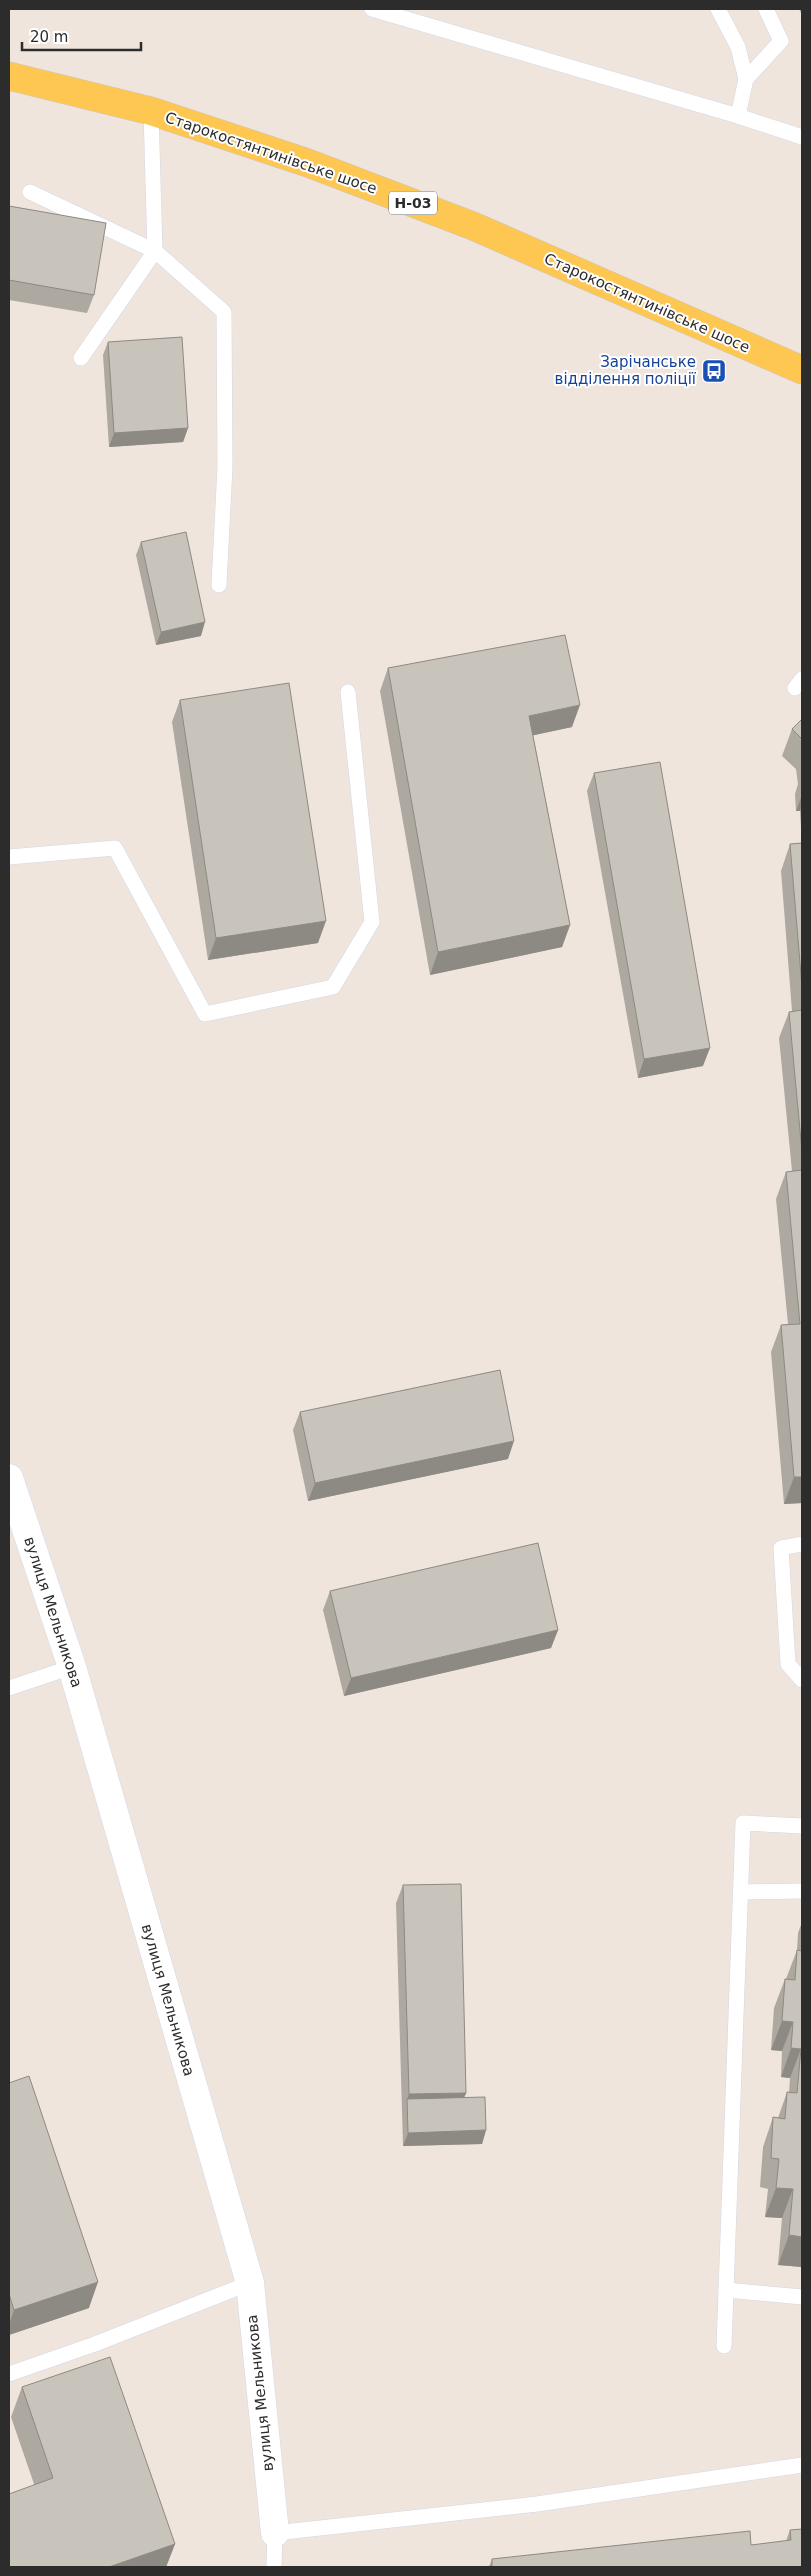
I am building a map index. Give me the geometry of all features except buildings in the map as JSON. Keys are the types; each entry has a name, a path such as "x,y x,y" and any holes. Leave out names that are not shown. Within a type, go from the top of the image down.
{"main road":[{"name":"Старокостянтинівське шосе","path":"9,76 151,111 308,163 473,226 802,370"}],"street":[{"name":"вулиця Мельникова","path":"9,1478 72,1666 250,2284 274,2533"}],"lane":[{"path":"375,9 738,116 802,137"},
{"path":"718,9 738,47 746,79 738,116"},
{"path":"746,79 781,41 766,9"},
{"path":"81,358 155,251 151,111"},
{"path":"30,192 155,251 224,312 225,467 219,585"},
{"path":"9,857 115,848 204,1014 333,986 372,922 348,692"},
{"path":"802,1544 781,1548 788,1664 802,1680"},
{"path":"9,1688 72,1666"},
{"path":"724,2346 743,1823 802,1826"},
{"path":"741,1892 802,1891"},
{"path":"9,2374 95,2344 250,2284"},
{"path":"726,2290 802,2297"},
{"path":"274,2567 274,2533 537,2504 802,2465"}],"place":[{"name":"Зарічанське відділення поліції","path":"714,371"}]}
